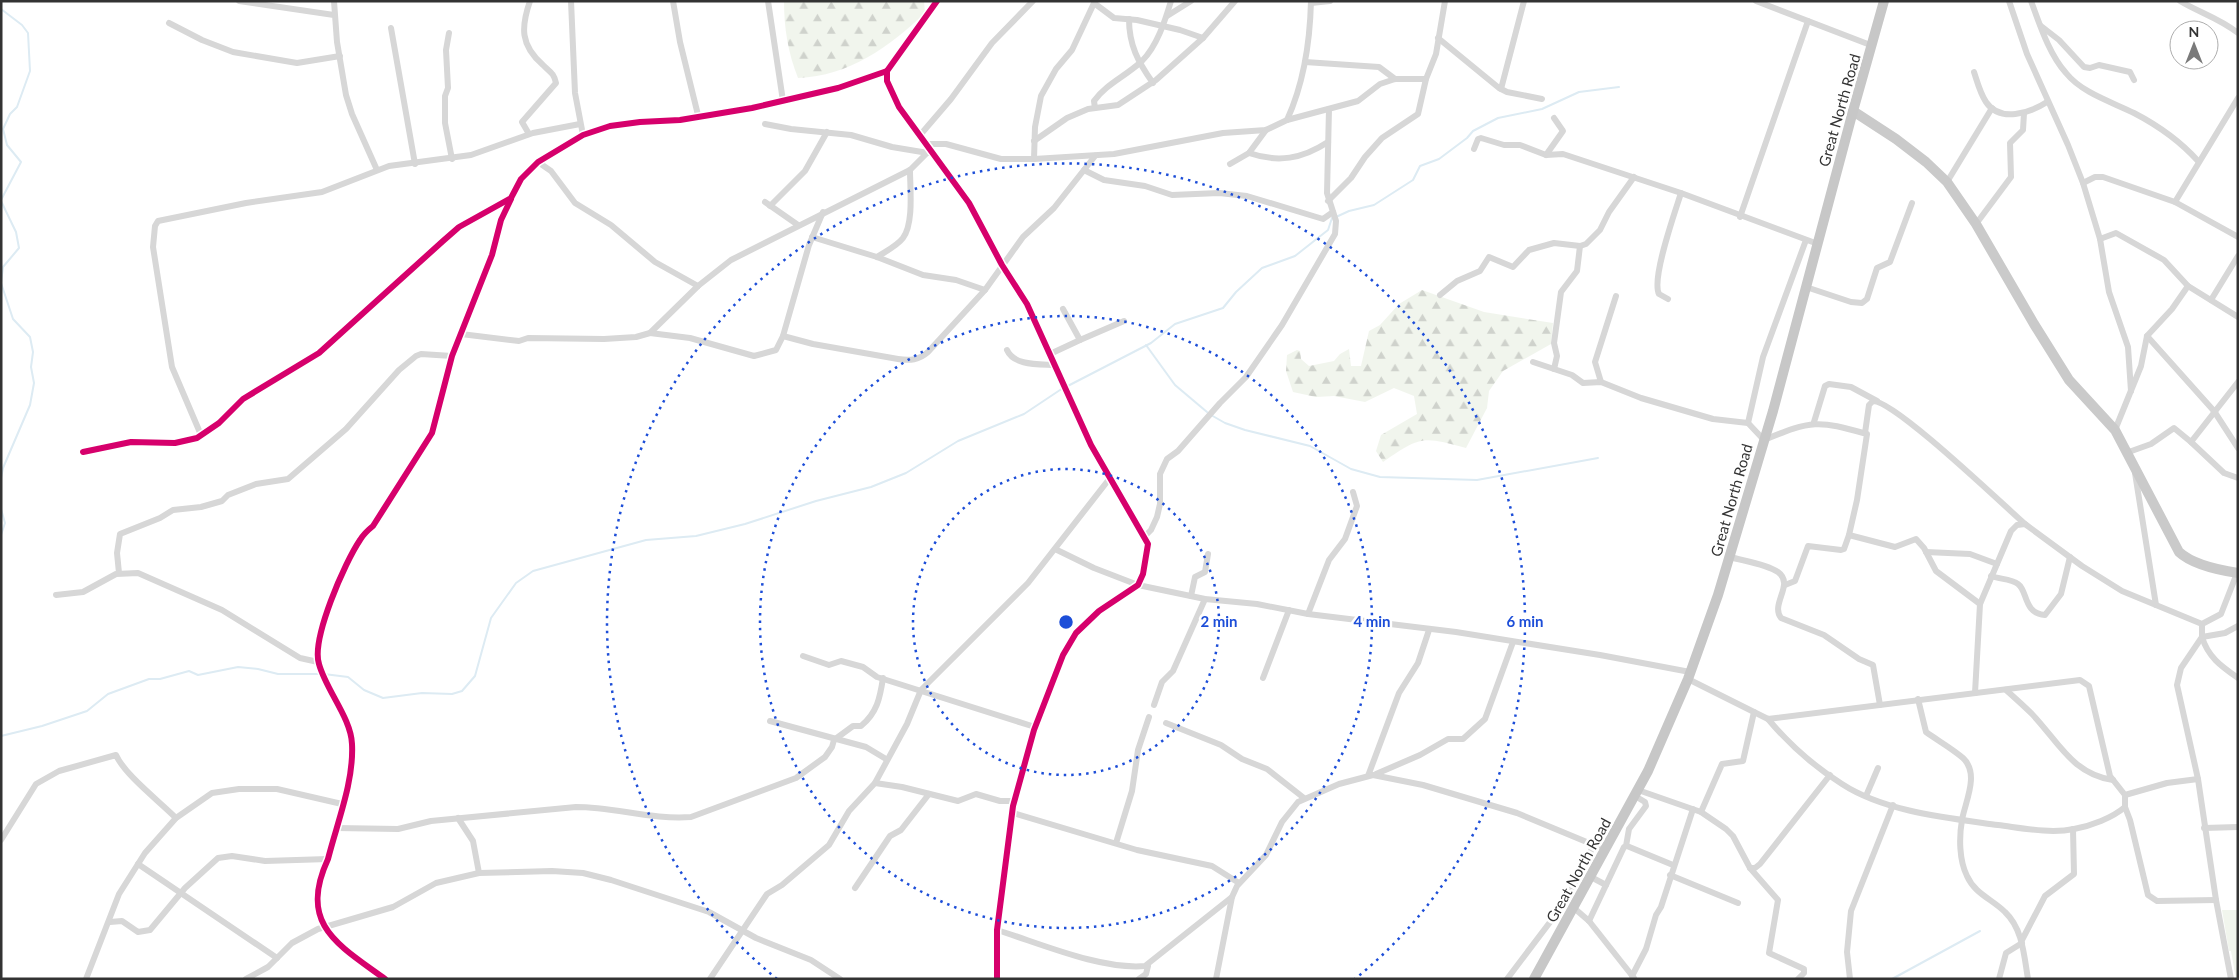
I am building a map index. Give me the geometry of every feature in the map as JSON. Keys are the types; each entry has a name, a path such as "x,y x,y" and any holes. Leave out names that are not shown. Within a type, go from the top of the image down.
{"highway":[{"name":"Great North Road","path":"1534,979 1606,850 1624,827 1689,675 1730,557 1764,440 1884,1"}],"main road":[{"path":"1853,111 1903,144 1947,182 1976,224 2069,380 2115,430 2179,552 2186,559 2237,573"}],"street":[{"path":"239,1 334,15"},
{"path":"334,1 334,15 340,56 352,114 377,170"},
{"path":"529,134 522,122 556,83 554,74 541,64 523,36 525,16 530,1"},
{"path":"571,1 575,93 583,135"},
{"path":"673,1 680,42 698,115"},
{"path":"768,1 783,101"},
{"path":"385,979 354,956 323,927 316,896 328,859 350,772 351,735 324,679 318,662 320,641 341,574 361,538 373,526 432,433 452,356 492,255 501,220 520,179 538,162 583,135 610,126 680,120 698,115 783,101 838,88 887,71 937,1"},
{"path":"921,134 951,99 992,43 1033,1"},
{"path":"1095,108 1094,101 1102,91 1139,63 1163,26 1171,1"},
{"path":"1167,17 1191,1"},
{"path":"1034,140 1067,118 1085,110 1118,105 1165,74 1184,53 1203,38 1235,1"},
{"path":"1287,120 1298,94 1305,62 1311,2 1330,1"},
{"path":"1328,201 1351,178 1365,157 1382,138 1418,114 1426,79 1433,67 1445,1"},
{"path":"1501,89 1524,1"},
{"path":"1756,1 1873,46"},
{"path":"2009,1 2027,54 2068,145 2100,239 2109,292 2128,347 2131,391"},
{"path":"2031,1 2040,25 2060,65 2073,80 2167,133 2182,144 2198,161"},
{"path":"2180,1 2204,15 2220,19 2238,33"},
{"path":"1034,159 1036,117 1044,88 1072,50 1094,2 1110,17 1163,26 1203,38"},
{"path":"1128,19 1129,35 1139,63 1153,82"},
{"path":"1740,217 1808,21"},
{"path":"169,23 202,40 233,52 297,63 340,56"},
{"path":"2040,25 2059,40 2084,67 2090,68 2099,65 2130,72 2134,80"},
{"path":"391,28 415,164"},
{"path":"449,33 446,50 448,88 445,96 445,123 452,159"},
{"path":"1438,38 1501,89 1542,99"},
{"path":"1305,62 1379,67 1395,79"},
{"path":"887,71 887,80 895,100 969,203 1002,265 1031,312 1091,445 1145,536 1147,549 1143,574 1138,584 1099,611 1076,633 1063,654 1035,727 1014,801 997,930 997,979"},
{"path":"1974,72 1984,99 1992,108 2000,113 2033,111 2048,102"},
{"path":"765,124 851,135 892,147 929,148 946,144 997,159 1095,156 1223,133 1266,130 1287,120 1358,101 1380,84 1395,79 1426,79"},
{"path":"2175,202 2198,161 2238,98"},
{"path":"1947,182 1992,108"},
{"path":"1145,536 1151,530 1157,516 1160,504 1159,484 1164,465 1246,377 1282,326 1335,234 1336,221 1328,201 1329,109"},
{"path":"1976,224 2011,177 2010,144 2023,130 2024,113"},
{"path":"1546,155 1563,131 1554,118"},
{"path":"201,435 172,367 153,247 155,226 158,221 165,218 246,203 322,192 389,166 452,159 492,148 529,134 580,124"},
{"path":"1230,164 1249,153 1266,130"},
{"path":"798,225 767,204 805,171 827,132"},
{"path":"1474,148 1478,139 1482,138 1504,145 1520,145 1546,155 1563,154 1681,193 1740,217 1818,244"},
{"path":"1249,153 1270,158 1302,157 1328,142"},
{"path":"650,333 698,286 731,260 823,212 857,198 887,180 910,170 929,148"},
{"path":"783,336 907,361 914,360 928,352 985,290 1023,237 1054,208 1095,156"},
{"path":"538,162 551,171 575,203 611,226 655,262 698,286"},
{"path":"877,256 897,244 905,234 909,218 910,170"},
{"path":"1084,170 1104,180 1144,186 1172,195 1219,193 1248,196 1323,219 1333,212"},
{"path":"1440,294 1458,280 1480,271 1489,257 1513,267 1529,250 1554,243 1580,246 1586,244 1596,234 1634,177"},
{"path":"2082,183 2095,177 2104,177 2175,202 2238,237"},
{"path":"1668,299 1659,294 1656,284 1662,250 1681,193"},
{"path":"83,452 131,442 175,443 201,435 243,399 319,353 460,227 511,198"},
{"path":"1806,287 1851,302 1862,303 1867,298 1877,268 1890,262 1912,204"},
{"path":"461,334 520,341 528,338 604,339 636,337 650,333 690,338 754,356 776,350 783,336 812,237 823,212"},
{"path":"2100,239 2116,233 2152,252 2171,265 2188,286 2238,316"},
{"path":"812,237 877,256 924,275 956,280 985,290"},
{"path":"1748,423 1762,357 1806,240"},
{"path":"1554,369 1557,356 1554,343 1561,292 1577,271 1580,246"},
{"path":"2211,300 2238,256"},
{"path":"2115,430 2141,366 2147,336 2172,309 2188,286"},
{"path":"1600,382 1595,362 1616,296"},
{"path":"1063,309 1080,340"},
{"path":"1050,354 1124,321"},
{"path":"2147,336 2214,411 2238,448"},
{"path":"1007,350 1010,356 1017,360 1055,365"},
{"path":"119,573 117,553 120,534 160,518 173,510 201,507 222,501 228,495 256,484 288,479 346,429 399,370 416,356 422,354 452,356"},
{"path":"1533,362 1572,375 1583,382 1600,382 1641,398 1706,417 1748,423 1764,440 1794,427 1814,422 1868,434 1849,535 1844,548 1841,550 1808,546 1795,582 1785,585"},
{"path":"2191,442 2214,411 2236,390 2238,382"},
{"path":"1814,422 1826,386 1829,384 1851,387 1908,420 2025,524 2070,557 2122,591 2202,624"},
{"path":"1865,433 1869,405 1877,401"},
{"path":"2126,453 2151,444 2174,428 2224,473 2238,478"},
{"path":"2135,470 2156,605"},
{"path":"710,979 767,894 782,885 829,845 849,811 874,783 907,724 921,690 1028,584 1110,478"},
{"path":"1308,614 1329,560 1345,539 1357,506 1352,492"},
{"path":"1975,693 1980,604 2011,531 2017,525 2025,524"},
{"path":"1849,535 1896,547 1914,538 1926,552 1936,571 1980,604"},
{"path":"1056,549 1094,568 1138,584 1205,599 1251,603 1308,614 1600,654 1689,675 1768,719 1785,739 1842,784 1866,796 1894,805 1962,821 2022,828 2073,829 2115,816 2125,807"},
{"path":"1926,552 1970,554 1997,564"},
{"path":"1191,596 1195,577 1205,572 1208,554"},
{"path":"1730,557 1776,571 1783,577 1785,585 1778,607 1779,616 1824,635 1859,659 1873,665 1880,705"},
{"path":"1992,576 2017,583 2021,586 2023,598 2033,610 2038,614 2045,615 2061,594 2070,557"},
{"path":"56,594 83,592 106,578 119,573 138,573 206,602 300,658 318,662"},
{"path":"2202,624 2221,614 2237,573"},
{"path":"1154,705 1162,682 1173,671 1205,599"},
{"path":"1263,678 1288,610"},
{"path":"2202,624 2202,637 2206,651 2213,660 2238,678"},
{"path":"2232,979 2216,900 2198,779 2177,685 2181,668 2202,637 2225,632 2238,626"},
{"path":"1370,776 1399,693 1418,663 1429,630"},
{"path":"1216,979 1232,898 1239,883 1264,858 1286,816 1298,802 1339,784 1370,776 1420,755 1448,739 1463,740 1484,721 1513,642"},
{"path":"803,656 828,665 841,661 883,678 1035,727"},
{"path":"336,828 398,828 431,821 576,807 672,818 691,817 755,791 796,778 825,757 832,747 834,740 853,726 863,725 875,712 883,678"},
{"path":"1768,719 2080,680 2089,686 2104,754 2113,780 2125,795 2125,807 2148,895 2157,901 2216,900"},
{"path":"2006,690 2032,714 2058,746 2084,770 2097,778 2113,780"},
{"path":"1918,699 1926,732 1964,758 1970,770 1971,790 1962,821 1961,858 1967,876 1979,893 2004,911 2012,920 2022,942 2028,979"},
{"path":"1701,812 1722,764 1743,761 1754,712"},
{"path":"1116,843 1132,791 1138,750 1150,717"},
{"path":"770,721 834,740 866,747 886,759"},
{"path":"1166,723 1221,745 1242,759 1267,769 1304,798"},
{"path":"1,840 36,784 59,771 116,755 129,775 146,788 176,818"},
{"path":"1866,796 1878,768"},
{"path":"1750,868 1755,868 1760,864 1830,775"},
{"path":"1370,776 1423,785 1517,813 1606,850"},
{"path":"2125,795 2167,784 2198,779"},
{"path":"874,783 958,801 976,794 1000,801 1014,801"},
{"path":"86,979 110,922 119,894 138,864 176,818 219,790 277,788 342,804"},
{"path":"1637,793 1701,812 1733,836 1750,868 1779,902 1768,948 1769,953 1804,969 1804,973 1798,979"},
{"path":"855,888 890,836 901,830 929,794"},
{"path":"1850,979 1847,952 1851,911 1894,805"},
{"path":"1574,908 1589,921 1633,977 1648,946 1656,915 1661,907 1673,865 1693,809"},
{"path":"1013,813 1116,843 1212,866 1239,883"},
{"path":"458,818 472,841 479,873"},
{"path":"2204,828 2238,826"},
{"path":"1589,921 1626,846 1624,827"},
{"path":"2000,979 2006,953 2022,942 2045,896 2074,874 2073,829"},
{"path":"1507,979 1563,905 1594,845"},
{"path":"1626,846 1673,865"},
{"path":"110,922 122,921 138,932 150,930 180,894 212,863 224,856 265,860 328,859"},
{"path":"138,864 277,958"},
{"path":"246,979 268,967 292,943 323,927 393,907 436,883 479,873 552,871 583,874 634,887 709,912 743,932 811,960 840,979"},
{"path":"1670,875 1738,903"},
{"path":"1591,877 1606,885"},
{"path":"1139,979 1146,974 1148,966 1186,932 1232,898"},
{"path":"997,930 1084,957 1133,967 1148,966"}],"green space":[{"path":"784,1 924,1 925,13 897,37 867,58 834,72 798,78 787,40"},
{"path":"1422,290 1484,312 1553,323 1551,344 1503,371 1489,391 1487,408 1466,448 1440,441 1422,441 1406,447 1383,462 1376,451 1381,435 1417,414 1414,396 1394,388 1365,402 1334,396 1316,397 1293,392 1286,371 1287,355 1297,350 1300,351 1301,359 1309,366 1334,361 1340,354 1349,349 1351,366 1361,366 1369,331 1380,325 1399,304"},
{"path":"2222,910 2238,910 2238,979 2236,979 2231,951 2229,951"}],"waterway":[{"path":"1,9 22,25 28,33 30,71 17,107 10,114 3,129 7,145 21,162 1,200"},
{"path":"1336,217 1349,211 1374,205 1413,180 1420,166 1439,159 1467,138 1473,131 1498,118 1542,109 1579,92 1619,87"},
{"path":"1,201 16,232 19,248 3,267 1,283 13,319 30,337 33,352 31,367 34,383 30,405 3,468 1,478"},
{"path":"324,674 348,677 364,690 383,698 422,693 452,694 462,691 475,676 491,618 516,583 533,571 646,540 696,536 745,524 816,501 871,487 906,473 958,441 1024,414 1060,390 1151,343 1175,324 1223,308 1236,292 1262,268 1295,256 1328,230 1332,218"},
{"path":"1146,345 1175,385 1207,412"},
{"path":"1211,415 1225,423 1245,430 1310,446 1351,469 1380,477 1477,480 1598,458"},
{"path":"1,509 5,523 1,535"},
{"path":"1,736 42,726 87,711 108,694 149,679 160,679 189,671 198,675 238,667 278,674 319,674"},
{"path":"1892,979 1980,931"}],"cycle path":[{"path":"937,1 887,71 887,81 899,107 969,203 1002,265 1027,304 1091,445 1148,544 1143,574 1138,585 1099,611 1076,633 1063,655 1034,730 1013,806 997,930 997,979"},
{"path":"83,452 131,442 175,443 197,438 219,423 243,399 319,353 459,227 511,198 521,179 538,162 583,135 610,126 680,120 752,108 838,88 887,71"},
{"path":"385,979 338,943 327,930 320,916 318,900 320,881 348,788 352,758 351,734 319,664 320,637 331,601 346,565 363,536 373,526 432,433 452,356 492,255 501,220 511,199"}]}
